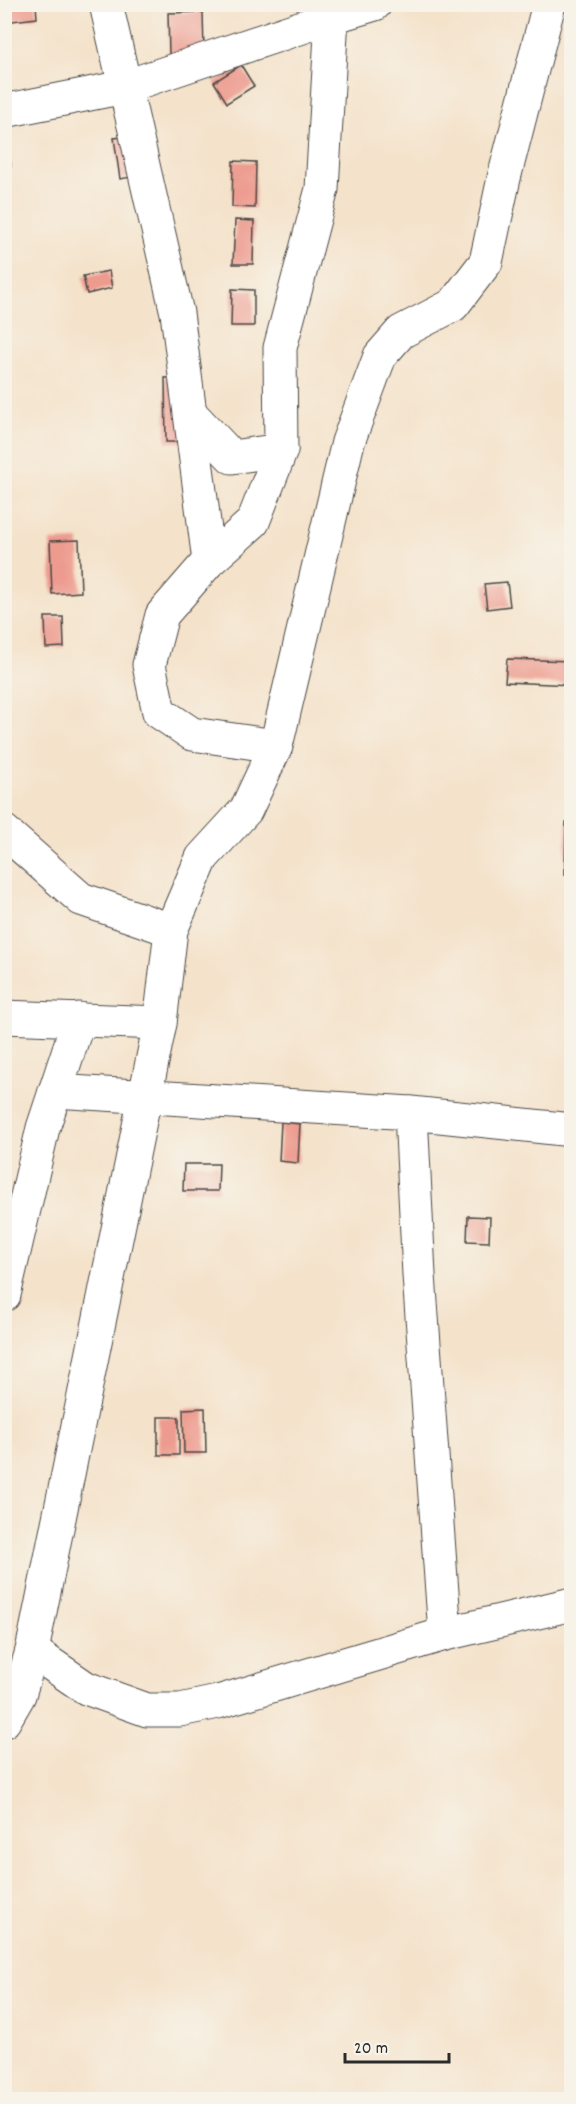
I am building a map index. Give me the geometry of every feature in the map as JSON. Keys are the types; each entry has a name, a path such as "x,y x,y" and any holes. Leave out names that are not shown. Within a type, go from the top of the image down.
{"street":[{"path":"106,4 177,313 209,561"},
{"path":"4,111 124,87 329,11 375,4"},
{"path":"12,1708 18,1655 146,1095 160,1023 171,930 202,858 246,810 276,747 352,431 380,356 401,332 453,305 486,262 504,178 549,4"},
{"path":"276,747 192,734 159,712 149,665 162,615 209,561 253,522 281,450 280,348 322,189 329,11"},
{"path":"191,414 232,457 281,450"},
{"path":"4,831 81,899 171,930"},
{"path":"4,1017 160,1023"},
{"path":"4,1295 43,1128 80,1020"},
{"path":"55,1091 411,1113 572,1130"},
{"path":"411,1113 419,1275 445,1634"},
{"path":"18,1655 86,1688 147,1710 180,1710 218,1702 445,1634 572,1604"}],"building":[{"path":"4,4 36,4 37,18 4,22"},
{"path":"203,12 204,53 169,54 168,13"},
{"path":"241,65 254,86 227,103 214,82"},
{"path":"4,125 6,125 11,166 4,167"},
{"path":"132,136 138,176 120,179 114,138"},
{"path":"233,161 256,162 255,208 232,207"},
{"path":"235,220 254,221 253,264 233,264"},
{"path":"109,271 112,288 87,294 83,276"},
{"path":"232,289 254,290 254,326 231,326"},
{"path":"178,377 185,442 166,442 165,378"},
{"path":"79,540 81,592 52,594 50,541"},
{"path":"507,582 510,606 487,609 484,584"},
{"path":"45,617 63,617 64,647 46,648"},
{"path":"507,659 572,661 572,685 505,682"},
{"path":"566,822 572,822 572,874 565,874"},
{"path":"281,1122 300,1124 298,1163 279,1161"},
{"path":"184,1164 219,1164 218,1191 183,1191"},
{"path":"468,1216 490,1217 489,1242 467,1241"},
{"path":"205,1408 206,1453 184,1453 183,1409"},
{"path":"158,1417 179,1417 179,1455 158,1455"}]}
